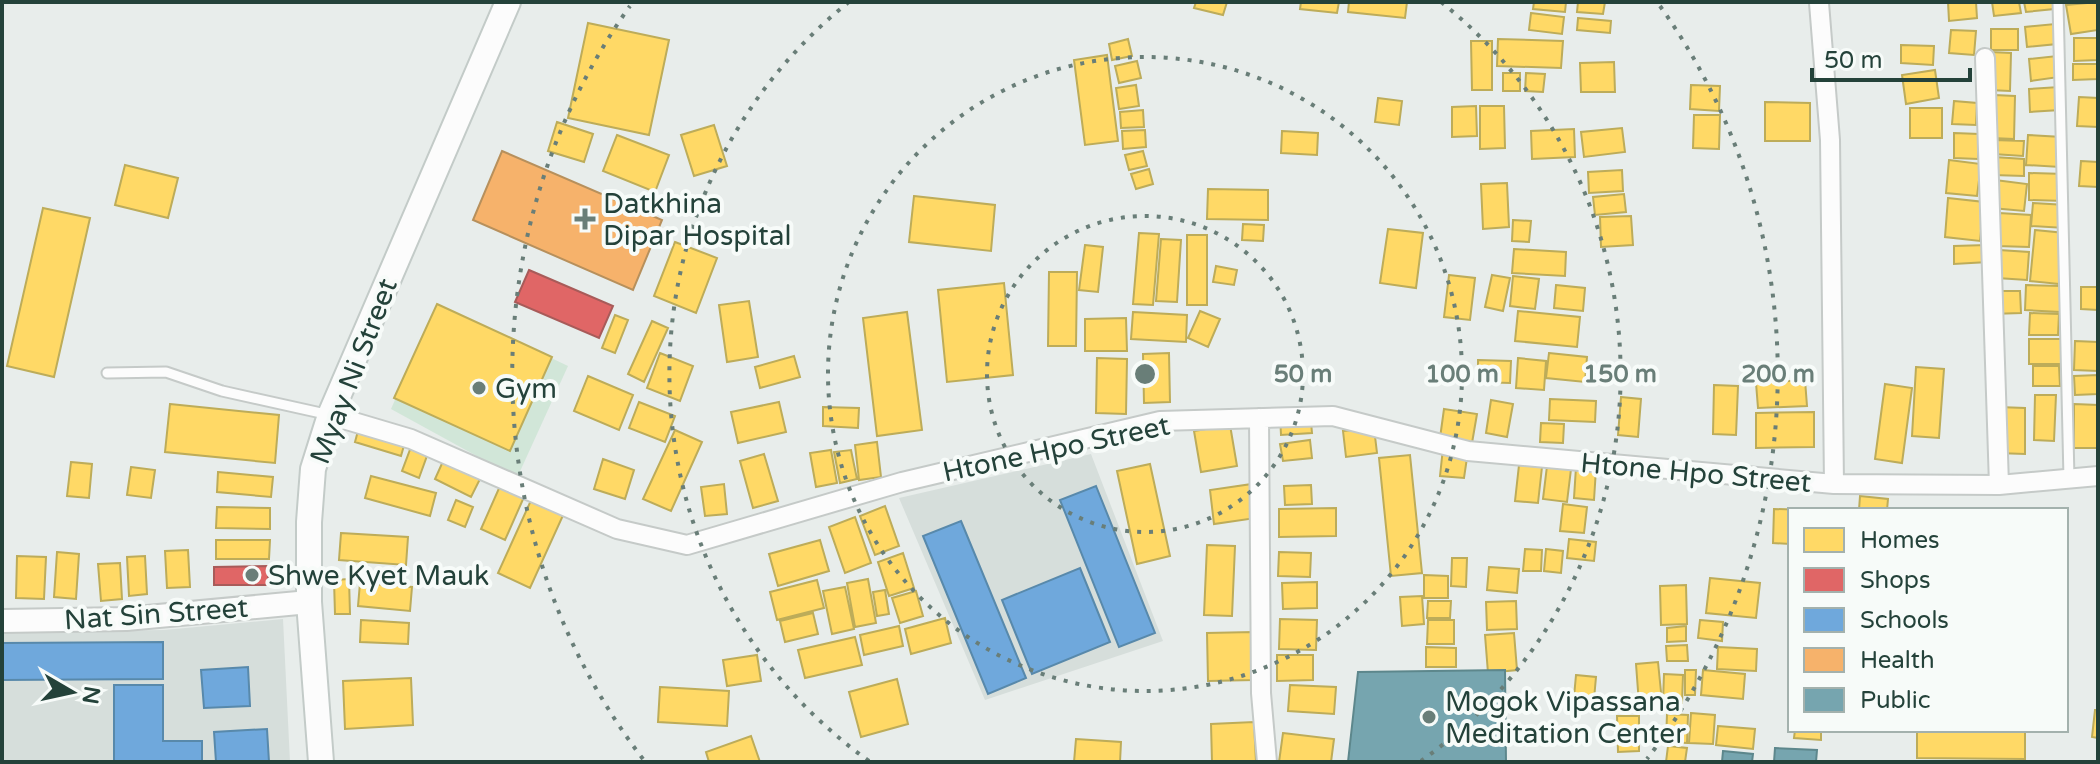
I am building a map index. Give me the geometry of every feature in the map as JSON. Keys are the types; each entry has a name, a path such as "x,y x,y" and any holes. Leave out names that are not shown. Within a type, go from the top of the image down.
{"main road":[{"name":"Myay Ni Street","path":"321,762 309,602 313,469 330,415 508,2"}],"street":[{"path":"1819,3 1830,140 1834,484"},
{"path":"1985,58 1999,485"},
{"name":"Htone Hpo Street","path":"330,415 411,439 617,529 687,545 902,482 1160,421 1333,416 1468,451 1834,484 1999,485 2098,476"},
{"path":"1259,418 1261,693 1267,762"},
{"name":"Nat Sin Street","path":"2,621 126,619 309,602"}],"lane":[{"path":"2058,2 2069,479"},
{"path":"107,373 166,372 222,391 330,415"}],"shaded area":[{"path":"1091,454 1163,641 985,700 899,498"},
{"path":"283,619 290,762 2,762 2,632 164,630"}],"green space":[{"name":"Gym","path":"437,304 568,366 517,478 391,409"}],"building: Homes":[{"path":"1196,2 1227,2 1223,15 1194,8"},
{"path":"1301,2 1339,2 1337,13 1300,9"},
{"path":"1349,2 1407,2 1405,18 1348,12"},
{"path":"1534,2 1566,2 1565,12 1533,9"},
{"path":"1578,2 1605,2 1603,14 1577,12"},
{"path":"1948,2 1976,2 1977,18 1949,21"},
{"path":"1992,2 2019,2 2021,13 1994,16"},
{"path":"2024,2 2054,2 2054,9 2026,12"},
{"path":"2098,2 2098,30 2071,34 2066,5"},
{"path":"1531,13 1564,17 1562,34 1529,30"},
{"path":"1578,18 1611,21 1610,33 1577,30"},
{"path":"588,23 669,40 649,135 568,118"},
{"path":"2055,24 2057,44 2027,47 2025,27"},
{"path":"1991,29 2018,29 2018,50 1991,50"},
{"path":"1951,30 1976,31 1974,55 1949,53"},
{"path":"2074,38 2098,38 2098,60 2074,61"},
{"path":"1128,39 1132,56 1112,60 1109,44"},
{"path":"1498,39 1563,41 1561,68 1497,66"},
{"path":"1471,41 1492,41 1492,90 1472,90"},
{"path":"1901,45 1934,46 1933,65 1901,63"},
{"path":"1990,52 2011,53 2010,91 1989,90"},
{"path":"1107,55 1118,141 1085,145 1074,60"},
{"path":"2057,56 2059,77 2031,81 2029,59"},
{"path":"1137,61 1141,78 1119,83 1115,66"},
{"path":"1614,62 1615,92 1581,92 1580,63"},
{"path":"2073,64 2098,64 2098,79 2073,80"},
{"path":"1935,70 1939,98 1906,104 1902,75"},
{"path":"1503,73 1520,73 1520,91 1503,91"},
{"path":"1526,73 1545,74 1543,92 1525,91"},
{"path":"1136,85 1139,106 1119,109 1116,88"},
{"path":"1691,85 1720,86 1719,111 1690,109"},
{"path":"2059,87 2060,110 2030,112 2029,89"},
{"path":"1994,95 2015,96 2014,139 1992,138"},
{"path":"2079,97 2098,98 2098,127 2077,126"},
{"path":"1378,98 1402,101 1399,125 1375,122"},
{"path":"1954,101 1977,103 1976,125 1952,124"},
{"path":"1765,102 1810,103 1810,141 1765,141"},
{"path":"1476,106 1477,136 1452,137 1452,107"},
{"path":"1480,106 1504,106 1505,148 1480,149"},
{"path":"1910,108 1942,108 1942,138 1910,138"},
{"path":"1143,110 1144,127 1121,128 1120,112"},
{"path":"1694,115 1720,115 1719,149 1693,148"},
{"path":"557,122 593,134 584,162 548,151"},
{"path":"714,125 727,166 694,176 681,135"},
{"path":"1622,128 1625,152 1584,157 1581,132"},
{"path":"1574,129 1575,157 1532,159 1531,131"},
{"path":"1145,130 1146,147 1123,149 1122,131"},
{"path":"1282,131 1318,133 1317,155 1281,153"},
{"path":"1954,133 1979,134 1978,159 1954,158"},
{"path":"617,135 669,155 655,192 603,171"},
{"path":"2028,135 2062,137 2060,167 2026,165"},
{"path":"1993,140 2024,141 2023,156 1993,154"},
{"path":"1143,151 1147,166 1129,170 1125,155"},
{"path":"1994,157 2024,159 2024,176 1993,175"},
{"path":"1949,160 1981,164 1977,196 1946,193"},
{"path":"2081,161 2098,162 2098,187 2079,186"},
{"path":"125,165 178,178 168,218 115,205"},
{"path":"1149,169 1153,184 1136,189 1131,174"},
{"path":"1622,170 1623,191 1589,193 1588,172"},
{"path":"2029,173 2065,174 2064,201 2029,200"},
{"path":"1995,180 2027,184 2024,211 1992,208"},
{"path":"1507,183 1509,227 1483,229 1481,184"},
{"path":"1208,189 1268,190 1268,220 1207,219"},
{"path":"1624,194 1626,212 1595,215 1593,197"},
{"path":"914,196 995,205 991,251 909,242"},
{"path":"1948,198 1984,202 1980,241 1945,237"},
{"path":"2033,203 2066,205 2065,228 2031,226"},
{"path":"43,208 90,218 54,377 7,366"},
{"path":"1999,213 2031,215 2029,247 1997,246"},
{"path":"1631,216 1633,245 1601,247 1600,217"},
{"path":"1513,220 1531,221 1529,242 1512,241"},
{"path":"1243,224 1264,225 1263,241 1242,240"},
{"path":"1388,229 1423,233 1416,288 1380,283"},
{"path":"2035,230 2065,233 2059,284 2030,281"},
{"path":"1139,233 1159,234 1153,305 1133,304"},
{"path":"1187,235 1207,235 1207,305 1187,305"},
{"path":"1161,239 1181,240 1177,302 1156,301"},
{"path":"675,242 717,258 696,313 654,296"},
{"path":"1085,245 1103,247 1098,292 1079,290"},
{"path":"1987,245 1988,262 1954,264 1954,246"},
{"path":"1514,249 1566,252 1565,276 1512,273"},
{"path":"1999,250 2029,252 2027,280 1997,278"},
{"path":"1216,266 1237,270 1234,285 1213,282"},
{"path":"1049,272 1077,272 1076,346 1048,346"},
{"path":"1449,275 1475,278 1470,320 1444,317"},
{"path":"1492,275 1510,278 1503,311 1485,307"},
{"path":"1513,276 1539,279 1535,309 1510,306"},
{"path":"1004,283 1013,375 947,382 938,290"},
{"path":"1556,285 1585,288 1583,311 1554,308"},
{"path":"2026,285 2061,286 2060,312 2025,310"},
{"path":"2081,287 2098,287 2098,310 2081,309"},
{"path":"1991,291 2020,291 2021,313 1991,314"},
{"path":"749,301 758,357 727,362 719,305"},
{"name":"Gym","path":"437,304 552,357 510,451 394,398"},
{"path":"1200,311 1220,319 1208,347 1188,338"},
{"path":"1518,311 1580,317 1577,347 1515,341"},
{"path":"907,312 922,430 877,436 863,318"},
{"path":"1133,312 1187,315 1186,342 1131,339"},
{"path":"2030,313 2059,314 2058,335 2029,335"},
{"path":"615,315 628,320 615,353 602,348"},
{"path":"1126,318 1127,351 1085,351 1085,319"},
{"path":"652,321 668,328 644,382 628,374"},
{"path":"2029,339 2061,339 2061,364 2029,364"},
{"path":"2075,341 2098,342 2098,371 2074,370"},
{"path":"660,353 693,366 680,401 647,388"},
{"path":"1169,353 1170,402 1144,403 1143,354"},
{"path":"1549,353 1587,357 1585,382 1546,378"},
{"path":"794,356 800,377 760,388 755,367"},
{"path":"1097,358 1127,359 1126,414 1096,413"},
{"path":"1518,358 1546,361 1544,390 1516,388"},
{"path":"1478,360 1511,361 1510,383 1478,382"},
{"path":"2033,366 2059,366 2060,386 2033,386"},
{"path":"1916,367 1944,369 1939,438 1912,436"},
{"path":"2098,375 2098,394 2075,395 2074,376"},
{"path":"588,376 633,395 619,430 574,411"},
{"path":"1805,380 1807,406 1758,408 1756,383"},
{"path":"1885,384 1912,388 1902,463 1875,459"},
{"path":"1714,385 1738,386 1736,435 1713,434"},
{"path":"2035,395 2056,395 2054,441 2034,440"},
{"path":"1621,397 1641,399 1638,437 1618,435"},
{"path":"1550,399 1596,401 1595,422 1549,420"},
{"path":"1491,400 1513,404 1507,437 1486,433"},
{"path":"639,402 675,416 665,442 629,428"},
{"path":"779,402 786,432 738,443 731,412"},
{"path":"170,404 279,415 275,463 165,452"},
{"path":"2074,404 2098,405 2098,448 2074,448"},
{"path":"823,407 859,408 858,428 823,426"},
{"path":"1998,407 2025,408 2025,454 1997,453"},
{"path":"1444,409 1477,414 1472,443 1440,438"},
{"path":"1310,411 1312,433 1281,435 1280,414"},
{"path":"1814,412 1814,447 1756,448 1756,413"},
{"path":"1541,423 1564,424 1563,443 1540,442"},
{"path":"1230,425 1237,466 1201,472 1194,431"},
{"path":"359,427 405,442 401,456 355,442"},
{"path":"1374,428 1377,453 1346,457 1343,431"},
{"path":"675,430 702,442 671,511 643,499"},
{"path":"1310,440 1312,458 1283,461 1280,444"},
{"path":"877,442 881,477 859,480 855,445"},
{"path":"411,447 428,453 419,478 402,471"},
{"path":"1443,448 1468,451 1464,478 1440,476"},
{"path":"831,450 837,483 816,487 810,453"},
{"path":"851,450 857,479 840,483 834,452"},
{"path":"764,454 778,501 753,508 740,461"},
{"path":"1410,455 1422,573 1391,576 1379,458"},
{"path":"444,459 481,477 471,497 435,479"},
{"path":"603,459 634,470 625,499 594,489"},
{"path":"71,462 92,464 89,498 67,496"},
{"path":"1150,464 1170,556 1137,564 1117,471"},
{"path":"1519,465 1542,467 1538,503 1515,501"},
{"path":"1547,466 1571,469 1567,502 1543,499"},
{"path":"131,467 155,470 151,498 127,495"},
{"path":"1576,467 1596,469 1594,500 1574,498"},
{"path":"218,472 273,477 271,497 217,492"},
{"path":"371,476 436,493 430,516 365,498"},
{"path":"724,484 727,514 705,516 701,487"},
{"path":"1252,484 1256,518 1214,524 1210,490"},
{"path":"1311,485 1312,504 1285,505 1284,486"},
{"path":"500,486 524,497 505,540 481,529"},
{"path":"533,496 565,511 530,588 498,573"},
{"path":"1860,496 1888,499 1887,508 1859,508"},
{"path":"456,500 473,507 465,527 448,520"},
{"path":"1563,504 1587,507 1584,533 1560,531"},
{"path":"885,506 899,546 875,555 860,516"},
{"path":"217,507 270,508 270,529 216,528"},
{"path":"1336,508 1336,536 1279,537 1279,509"},
{"path":"1774,509 1788,509 1788,544 1773,543"},
{"path":"855,517 871,563 845,573 829,527"},
{"path":"341,533 408,537 406,565 339,560"},
{"path":"1569,539 1596,542 1594,561 1567,558"},
{"path":"216,540 270,540 269,559 216,559"},
{"path":"820,540 829,571 778,586 769,554"},
{"path":"1207,545 1235,546 1232,616 1204,615"},
{"path":"1525,549 1542,550 1541,571 1523,571"},
{"path":"1546,549 1563,551 1561,573 1544,571"},
{"path":"188,550 190,587 167,588 165,551"},
{"path":"57,552 79,554 76,599 54,597"},
{"path":"1279,552 1311,553 1310,577 1278,576"},
{"path":"903,553 914,588 889,596 878,562"},
{"path":"17,556 46,557 44,599 16,598"},
{"path":"145,556 147,594 129,596 127,557"},
{"path":"1452,558 1467,558 1466,587 1451,586"},
{"path":"120,563 122,599 101,601 98,564"},
{"path":"1489,567 1519,569 1517,593 1487,590"},
{"path":"1424,575 1448,576 1448,598 1424,598"},
{"path":"1710,578 1760,583 1756,618 1706,613"},
{"path":"349,579 350,614 335,614 334,580"},
{"path":"868,579 876,623 855,627 847,583"},
{"path":"817,580 824,608 777,620 770,592"},
{"path":"1317,582 1317,608 1283,609 1282,583"},
{"path":"360,583 412,587 410,611 358,606"},
{"path":"1686,585 1687,624 1661,625 1660,586"},
{"path":"845,587 854,629 832,634 823,591"},
{"path":"885,590 889,614 877,616 873,592"},
{"path":"916,591 923,616 900,623 892,598"},
{"path":"1422,596 1424,624 1402,626 1400,597"},
{"path":"1428,601 1451,601 1450,618 1427,618"},
{"path":"1516,601 1517,629 1487,630 1486,602"},
{"path":"813,613 818,634 785,642 780,621"},
{"path":"945,618 951,643 911,654 905,629"},
{"path":"1280,619 1317,620 1316,650 1279,649"},
{"path":"361,620 409,623 408,644 360,642"},
{"path":"1428,620 1454,620 1454,644 1427,644"},
{"path":"1700,620 1723,622 1722,641 1698,638"},
{"path":"899,626 903,646 864,655 860,635"},
{"path":"1686,626 1686,641 1667,642 1667,628"},
{"path":"1253,632 1254,680 1208,681 1207,633"},
{"path":"1514,633 1517,670 1488,673 1485,635"},
{"path":"855,637 862,665 805,678 798,650"},
{"path":"1687,645 1688,661 1667,661 1666,646"},
{"path":"1426,647 1456,648 1456,667 1426,667"},
{"path":"1718,647 1757,649 1756,671 1717,669"},
{"path":"757,655 761,681 727,686 723,660"},
{"path":"1277,655 1313,655 1313,680 1277,681"},
{"path":"1658,662 1662,702 1639,704 1636,664"},
{"path":"1685,670 1696,670 1695,695 1685,695"},
{"path":"1703,670 1745,674 1743,699 1701,695"},
{"path":"1664,674 1683,675 1682,703 1663,702"},
{"path":"1576,675 1596,677 1594,699 1574,697"},
{"path":"411,678 413,725 345,729 343,681"},
{"path":"897,679 908,724 861,737 849,692"},
{"path":"1290,685 1336,687 1334,714 1288,711"},
{"path":"1470,685 1471,711 1400,716 1398,689"},
{"path":"660,687 729,691 727,726 658,722"},
{"path":"2095,710 2098,710 2098,738 2092,737"},
{"path":"1691,713 1715,715 1713,744 1689,743"},
{"path":"1667,714 1688,715 1687,743 1666,742"},
{"path":"1617,716 1639,716 1639,751 1618,752"},
{"path":"1254,722 1256,762 1212,762 1211,724"},
{"path":"1718,726 1755,729 1753,749 1716,745"},
{"path":"1795,732 1821,732 1821,740 1794,738"},
{"path":"1917,732 2025,732 2025,759 1917,758"},
{"path":"1283,733 1334,739 1331,762 1279,762"},
{"path":"751,736 760,762 709,762 706,752"},
{"path":"1076,739 1121,742 1120,762 1074,762"},
{"path":"1454,742 1455,762 1394,762 1394,744"},
{"path":"1668,746 1687,748 1685,762 1666,762"}],"building: Shops":[{"path":"529,270 613,306 599,338 515,302"},
{"path":"268,566 268,585 214,585 214,567"}],"building: Schools":[{"path":"1096,486 1155,633 1119,647 1060,500"},
{"path":"961,521 1026,678 988,694 923,536"},
{"path":"1080,568 1110,642 1032,674 1002,600"},
{"path":"163,642 163,679 2,680 2,643"},
{"path":"248,667 250,706 204,708 201,670"},
{"path":"114,685 163,685 163,741 202,741 202,762 114,762"},
{"path":"267,729 269,762 216,762 214,732"}],"building: Health":[{"path":"502,151 662,220 633,290 473,220"}],"building: Public":[{"name":"Mogok Vipassana Meditation Center","path":"1505,670 1506,762 1348,762 1358,672"},
{"path":"1775,748 1817,750 1816,762 1774,762"},
{"path":"1723,751 1753,754 1752,762 1722,762"}],"place":[{"name":"Datkhina Dipar Hospital","path":"585,219"},
{"name":"Gym","path":"479,388"},
{"name":"Shwe Kyet Mauk","path":"252,575"},
{"name":"Mogok Vipassana Meditation Center","path":"1429,717"}]}
